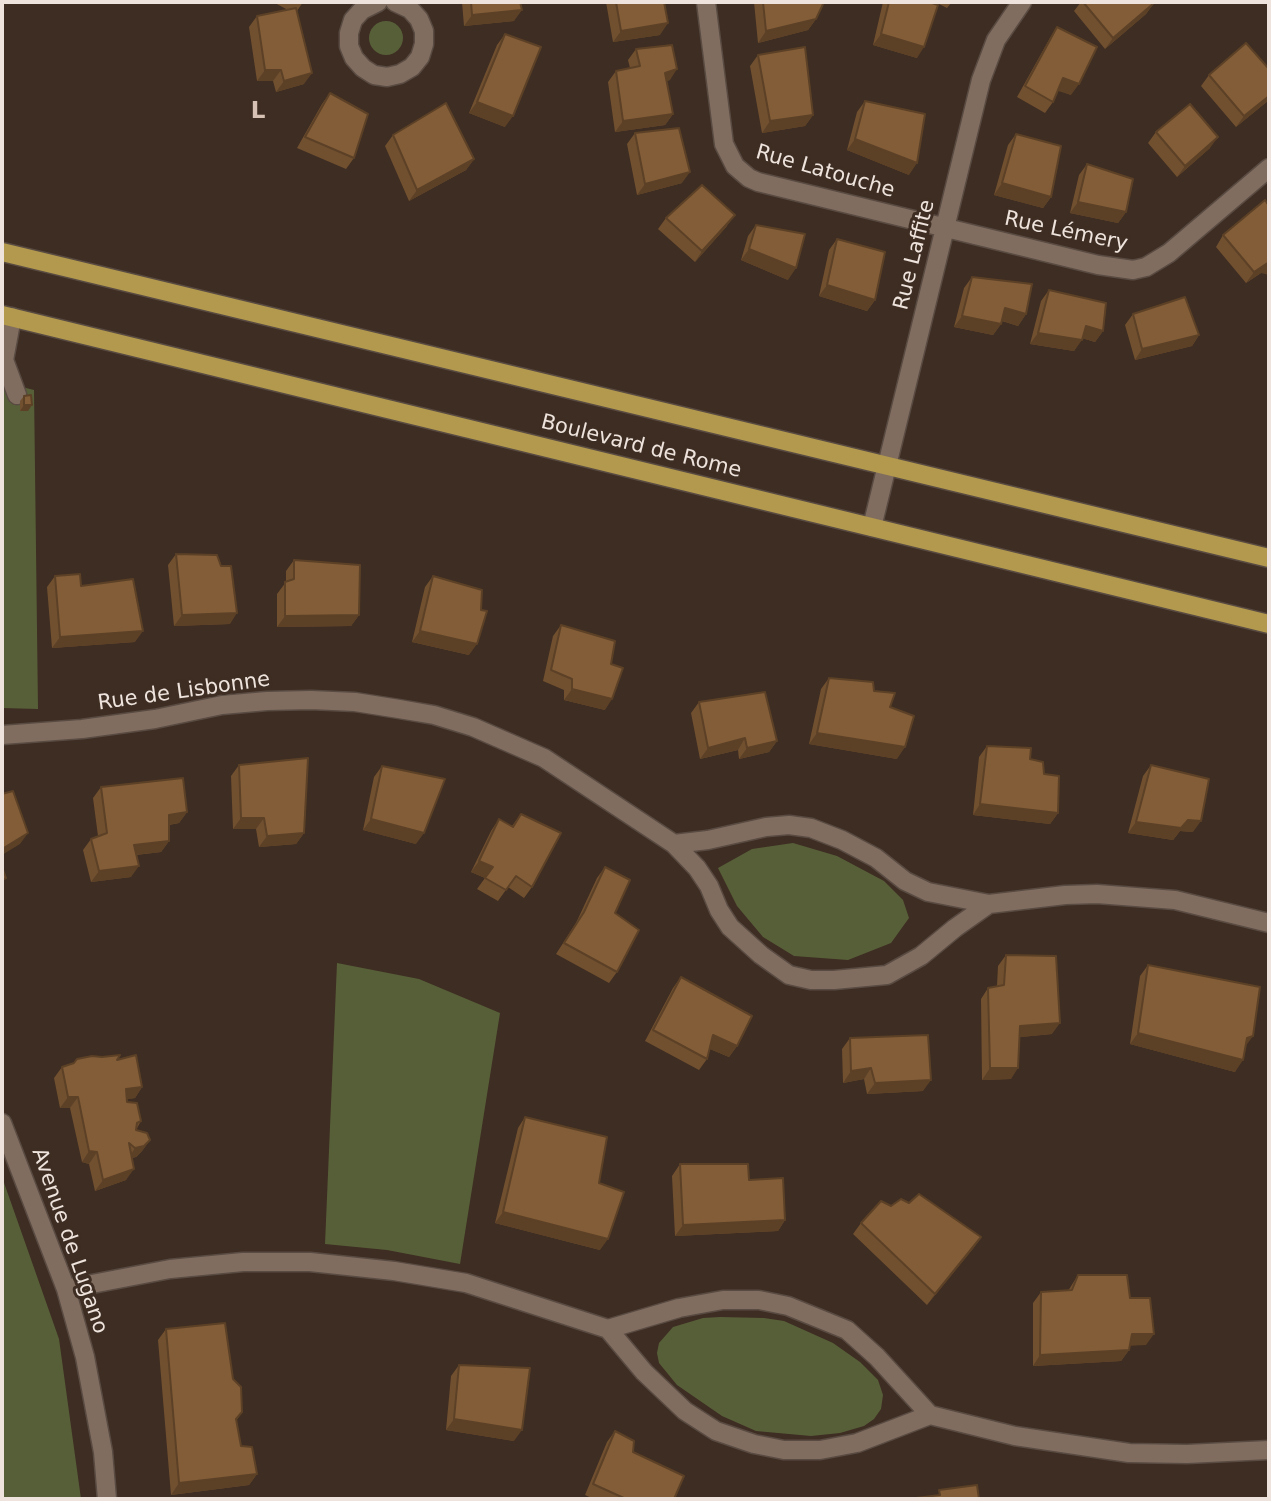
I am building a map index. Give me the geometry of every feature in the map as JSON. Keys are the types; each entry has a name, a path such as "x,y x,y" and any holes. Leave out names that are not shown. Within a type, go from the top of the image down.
{"main road":[{"name":"Boulevard de Rome","path":"2,252 1269,558"},
{"name":"Boulevard de Rome","path":"7,316 1269,624"}],"street":[{"path":"378,2 367,6 357,15 348,40 351,53 358,64 368,72 381,76 394,76 406,71 423,51 425,38 422,24 415,13 402,3"},
{"name":"Rue Latouche","path":"706,2 724,144 741,173 779,188 945,228"},
{"name":"Rue Laffite","path":"872,527 988,61 1006,24 1022,2"},
{"name":"Rue Lémery","path":"945,228 1098,265 1133,270 1146,267 1169,253 1269,168"},
{"path":"7,316 4,360 17,394"},
{"name":"Rue de Lisbonne","path":"2,735 82,729 155,719 222,705 267,701 355,702 434,715 473,727 544,758 674,844 697,868 730,927 761,955 789,975 811,980 834,981 887,975 921,956 989,904"},
{"name":"Rue de Lisbonne","path":"674,844 789,825 811,828 842,840 876,858 905,881 928,892 989,904 1065,895 1127,896 1183,901 1269,923"},
{"name":"Avenue de Lugano","path":"2,1123 66,1289 85,1357 103,1452 107,1499"},
{"path":"66,1289 170,1269 243,1262 310,1262 394,1270 466,1283 608,1329 644,1373 685,1411 716,1431 754,1444 784,1450 820,1450 857,1443 930,1415"},
{"path":"608,1329 679,1308 723,1300 759,1300 788,1306 846,1330 877,1357 930,1415 1014,1436 1129,1453 1186,1454 1269,1450"}],"green space":[{"path":"386,21 398,26 403,38 398,50 386,55 374,50 369,38 374,26"},
{"path":"2,382 34,390 38,709 2,708"},
{"path":"793,843 837,856 884,881 903,900 909,918 891,943 848,960 794,956 763,937 737,906 718,868 752,849"},
{"path":"337,963 419,979 500,1013 460,1264 387,1250 325,1244"},
{"path":"2,1177 59,1339 81,1499 2,1499"},
{"path":"703,1318 784,1321 833,1343 860,1362 878,1380 883,1395 881,1409 874,1419 864,1426 840,1433 811,1436 756,1431 722,1416 677,1385 659,1363 657,1353 659,1343 673,1327"}],"building":[{"path":"471,2 520,2 522,10 472,15"},
{"path":"616,2 664,2 668,23 621,31"},
{"path":"763,2 824,2 816,19 766,31"},
{"path":"889,2 929,2 938,5 924,47 881,34"},
{"path":"1083,2 1153,2 1154,3 1113,38"},
{"path":"296,8 312,73 284,81 281,70 265,70 257,16"},
{"path":"1057,27 1097,47 1079,84 1063,78 1053,102 1025,86"},
{"path":"505,34 541,47 513,116 477,102"},
{"path":"1246,43 1269,69 1269,96 1244,116 1209,75"},
{"path":"672,45 677,69 665,73 673,114 623,121 616,71 640,66 636,49"},
{"path":"805,47 813,115 770,121 758,55"},
{"path":"330,93 368,114 354,158 305,137"},
{"path":"865,101 925,114 917,163 855,139"},
{"path":"446,103 474,159 417,190 393,135"},
{"path":"1190,104 1218,137 1185,166 1156,132"},
{"path":"679,128 690,172 645,184 635,133"},
{"path":"1016,134 1061,146 1051,197 1002,183"},
{"path":"1087,164 1133,179 1126,212 1078,202"},
{"path":"702,185 735,215 702,251 666,218"},
{"path":"1265,200 1269,206 1269,262 1254,272 1223,235"},
{"path":"756,225 805,234 796,268 749,249"},
{"path":"837,239 885,252 875,300 827,285"},
{"path":"972,277 1032,284 1026,314 1005,308 1001,324 962,316"},
{"path":"1049,290 1106,303 1103,331 1086,326 1082,340 1038,333"},
{"path":"1185,297 1199,335 1142,349 1133,314"},
{"path":"31,395 32,405 24,405 24,396"},
{"path":"176,554 217,555 221,566 231,566 237,613 182,615"},
{"path":"294,560 360,565 359,615 285,616 285,582 294,579"},
{"path":"80,574 81,586 133,579 143,631 60,637 55,576"},
{"path":"433,576 482,590 481,610 487,611 477,644 420,631"},
{"path":"561,625 615,641 611,664 623,668 612,699 572,689 572,679 551,670"},
{"path":"829,678 873,682 874,691 895,693 890,707 914,716 905,747 817,733"},
{"path":"765,692 777,741 747,748 745,738 708,748 699,702"},
{"path":"987,746 1031,748 1030,759 1043,762 1044,774 1059,776 1058,813 980,804"},
{"path":"308,758 304,833 267,836 264,818 241,818 239,765"},
{"path":"1151,765 1209,779 1201,821 1188,820 1181,828 1136,822"},
{"path":"382,766 445,779 424,833 371,819"},
{"path":"183,778 187,812 169,815 169,841 134,845 139,866 99,871 91,839 107,833 101,787"},
{"path":"13,791 28,833 2,849 2,794"},
{"path":"521,814 561,833 532,887 516,876 506,890 485,878 493,867 479,861 499,819 513,827"},
{"path":"605,867 630,880 615,913 639,930 617,972 564,943 584,912"},
{"path":"1006,955 1056,956 1060,1023 1020,1026 1018,1068 990,1068 988,988 1004,985"},
{"path":"1148,965 1260,987 1253,1036 1247,1038 1243,1060 1138,1033"},
{"path":"681,977 752,1016 737,1046 713,1035 707,1059 653,1030"},
{"path":"928,1035 931,1080 875,1083 871,1068 851,1071 850,1038"},
{"path":"120,1055 117,1060 136,1055 142,1087 126,1089 127,1102 137,1103 141,1121 137,1123 136,1130 147,1133 150,1140 144,1146 135,1148 129,1143 134,1169 103,1180 97,1152 89,1151 78,1097 68,1097 62,1067 74,1063 77,1059"},
{"path":"525,1117 607,1137 599,1183 624,1192 608,1239 503,1212"},
{"path":"680,1164 748,1164 749,1180 783,1178 785,1220 683,1225"},
{"path":"919,1194 981,1237 935,1294 861,1223 881,1201 891,1206 901,1199 909,1203"},
{"path":"1078,1275 1127,1275 1130,1298 1150,1298 1154,1334 1132,1334 1129,1350 1040,1355 1041,1292 1072,1290"},
{"path":"225,1323 233,1379 241,1387 242,1412 236,1419 241,1446 252,1447 257,1474 179,1483 166,1329"},
{"path":"459,1365 530,1368 522,1430 454,1419"},
{"path":"615,1431 634,1441 633,1452 684,1476 674,1499 626,1499 593,1484"},
{"path":"977,1485 979,1499 908,1499 940,1495 939,1490"}],"district":[{"name":"L","path":"258,112"}]}
